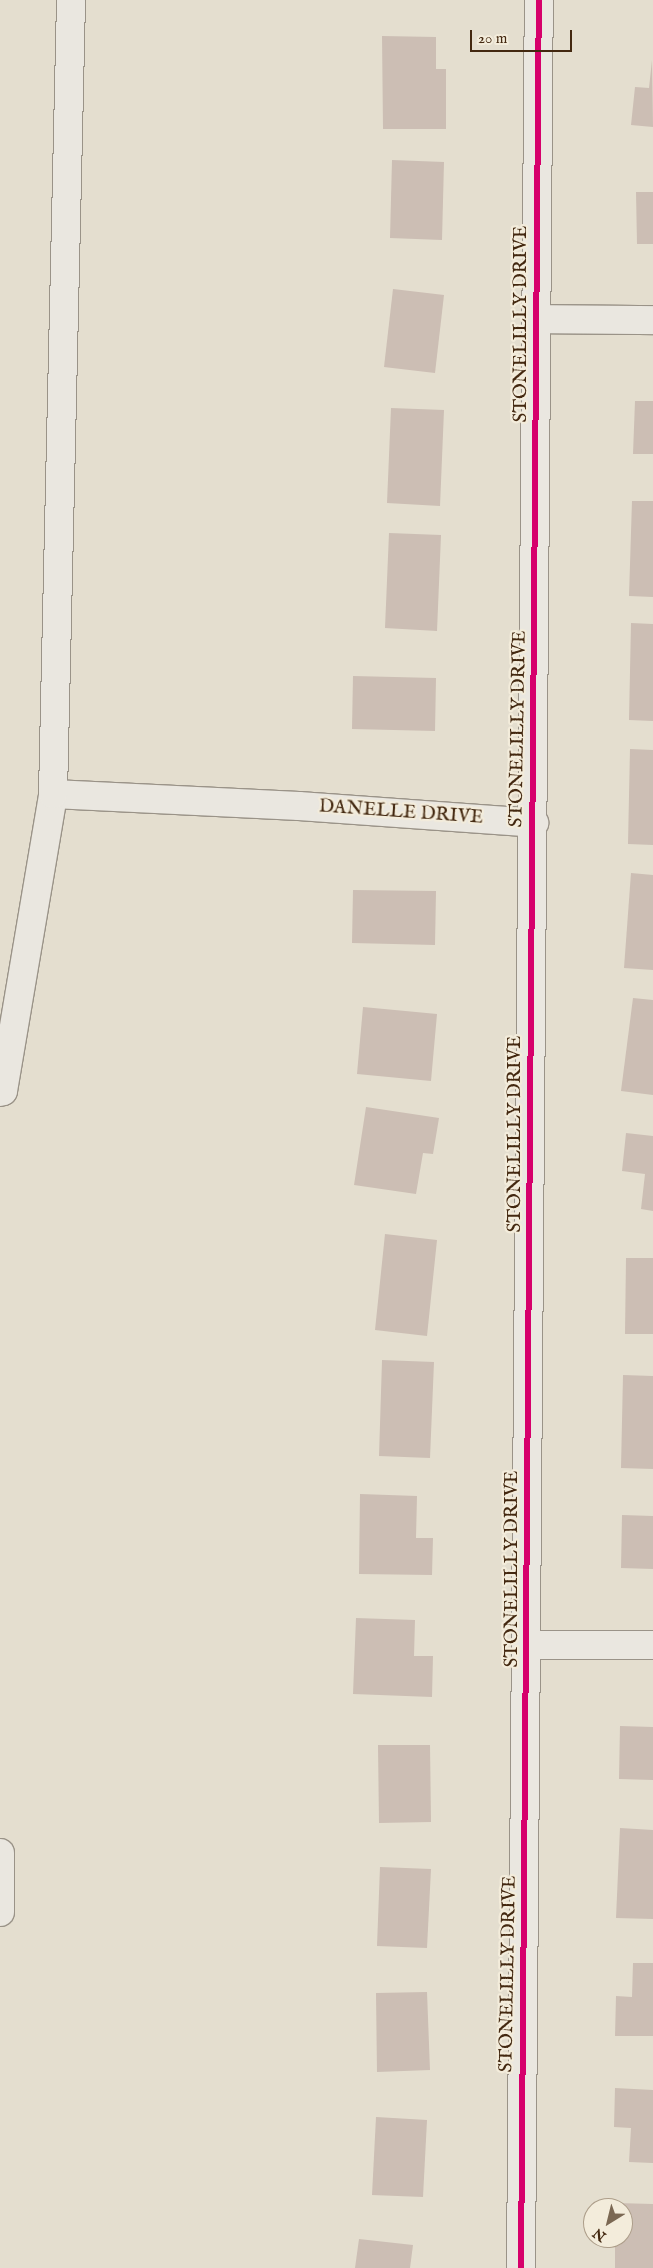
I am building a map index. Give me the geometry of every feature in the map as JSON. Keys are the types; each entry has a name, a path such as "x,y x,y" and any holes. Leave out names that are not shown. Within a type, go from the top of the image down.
{"street":[{"path":"0,1092 3,1091 53,794 71,0"},
{"name":"STONELILLY DRIVE","path":"521,2268 528,1645 539,0"},
{"path":"538,318 653,320"},
{"name":"DANELLE DRIVE","path":"53,794 299,806 534,823"},
{"path":"528,1645 653,1645"},
{"path":"0,1853 0,1912"}],"building":[{"path":"382,36 436,37 436,69 446,69 446,129 383,129"},
{"path":"652,60 653,127 631,125 635,87 649,88"},
{"path":"392,160 444,162 442,240 390,238"},
{"path":"636,192 653,192 653,244 637,244"},
{"path":"393,289 444,295 435,373 384,367"},
{"path":"635,401 653,401 653,454 633,454"},
{"path":"391,408 444,410 440,506 387,503"},
{"path":"632,501 653,501 653,597 629,596"},
{"path":"389,533 441,535 437,631 385,628"},
{"path":"631,623 653,624 653,721 629,720"},
{"path":"353,676 436,678 435,731 352,729"},
{"path":"630,749 653,750 653,845 628,844"},
{"path":"631,873 653,875 653,970 624,968"},
{"path":"353,890 436,891 435,945 352,943"},
{"path":"633,998 653,1000 653,1095 621,1091"},
{"path":"363,1007 437,1014 431,1081 357,1074"},
{"path":"366,1107 439,1118 433,1154 423,1153 416,1194 354,1185"},
{"path":"626,1133 653,1136 653,1211 641,1209 645,1174 622,1171"},
{"path":"385,1234 437,1240 427,1336 375,1330"},
{"path":"626,1258 653,1258 653,1334 625,1334"},
{"path":"382,1360 434,1362 430,1458 379,1456"},
{"path":"623,1375 653,1376 653,1469 621,1468"},
{"path":"360,1494 417,1496 416,1538 433,1538 432,1575 359,1574"},
{"path":"622,1515 653,1516 653,1569 621,1568"},
{"path":"356,1618 415,1620 414,1656 433,1656 432,1697 353,1694"},
{"path":"620,1726 653,1727 653,1780 619,1779"},
{"path":"378,1745 430,1745 431,1822 379,1823"},
{"path":"620,1828 653,1830 653,1919 616,1918"},
{"path":"380,1867 431,1869 427,1948 377,1946"},
{"path":"633,1963 653,1963 653,2036 615,2036 616,1996 632,1997"},
{"path":"427,1992 430,2070 377,2072 376,1993"},
{"path":"615,2088 653,2090 653,2163 629,2162 631,2128 614,2127"},
{"path":"376,2117 427,2120 423,2197 372,2195"},
{"path":"633,2203 653,2204 653,2268 615,2268 615,2248 633,2248"},
{"path":"359,2239 413,2245 410,2268 355,2268"}],"cycle path":[{"path":"521,2268 539,0"}]}
